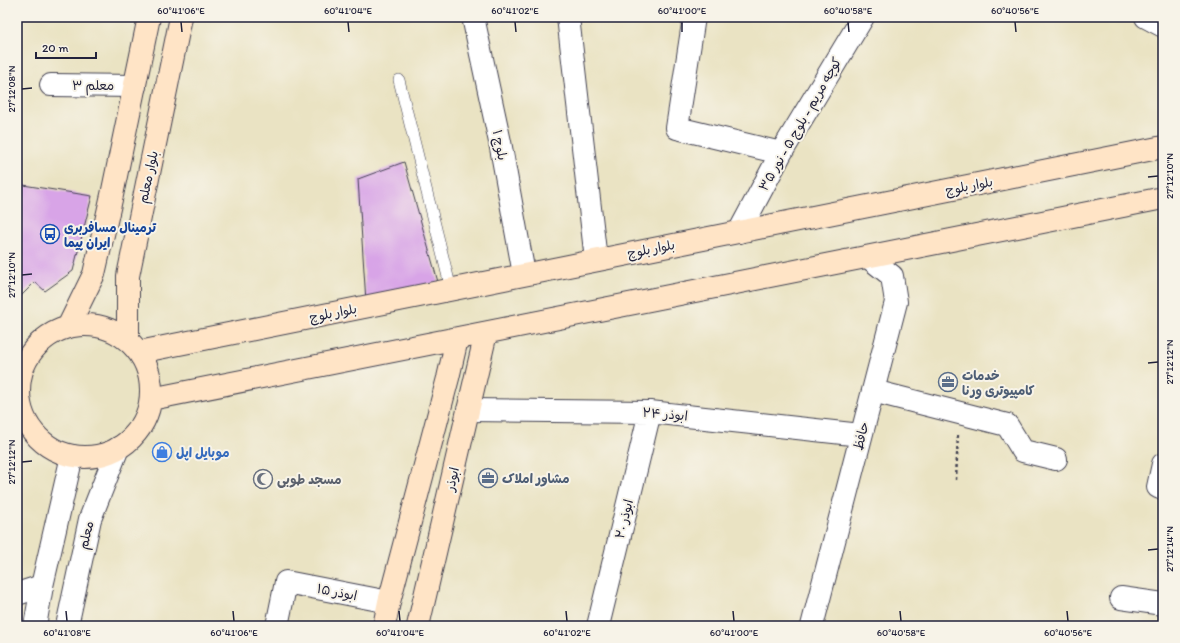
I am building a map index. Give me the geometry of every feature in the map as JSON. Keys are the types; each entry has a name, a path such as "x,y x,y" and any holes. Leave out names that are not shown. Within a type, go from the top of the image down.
{"main road":[{"path":"68,327 94,274 149,17"},
{"name":"بلوار معلم","path":"133,345 128,276 181,17"},
{"name":"بلوار بلوچ","path":"133,345 451,289 1163,147"},
{"path":"151,399 1163,198"},
{"path":"91,324 109,328 133,345 151,380 151,399 147,415 136,433 118,448 99,456 72,456 25,434 24,418 18,398 20,374 24,356 46,336 68,327 91,324"},
{"name":"ابوذر","path":"418,626 486,333"},
{"path":"384,626 457,339"}],"street":[{"name":"بلوچ ۱","path":"473,17 500,142 524,274"},
{"path":"568,17 596,260"},
{"path":"694,17 678,128 782,153"},
{"name":"کوچه مریم - بلوچ ۵ - نور ۳۵","path":"738,232 782,153 863,17"},
{"path":"1146,17 1163,26"},
{"name":"معلم ۳","path":"51,85 135,86"},
{"name":"حافظ","path":"812,626 896,302 892,276 868,257"},
{"path":"873,391 1007,424 1023,451 1056,459"},
{"name":"ابوذر ۲۴","path":"468,410 650,412 861,435"},
{"name":"ابوذر ۲۰","path":"598,626 650,412"},
{"name":"معلم","path":"67,626 90,518 118,448"},
{"path":"34,626 72,456"},
{"path":"1163,464 1158,487 1163,489"},
{"name":"ابوذر ۱۵","path":"276,626 286,582 389,602"},
{"path":"17,594 42,586"},
{"path":"1121,598 1163,604"}],"lane":[{"path":"399,80 451,289"}],"path":[{"path":"956,480 959,413"}],"building":[{"path":"404,162 438,282 366,302 358,179"},
{"name":"ترمینال مسافربری ایران پیما","path":"17,184 92,196 73,271 45,291 35,282 20,297 17,294"}],"place":[{"name":"ترمینال مسافربری ایران پیما","path":"50,234"},
{"name":"خدمات کامپیوتری ورنا","path":"948,382"},
{"name":"موبایل اپل","path":"162,452"},
{"name":"مشاور املاک","path":"488,478"},
{"name":"مسجد طوبی","path":"263,479"}]}
